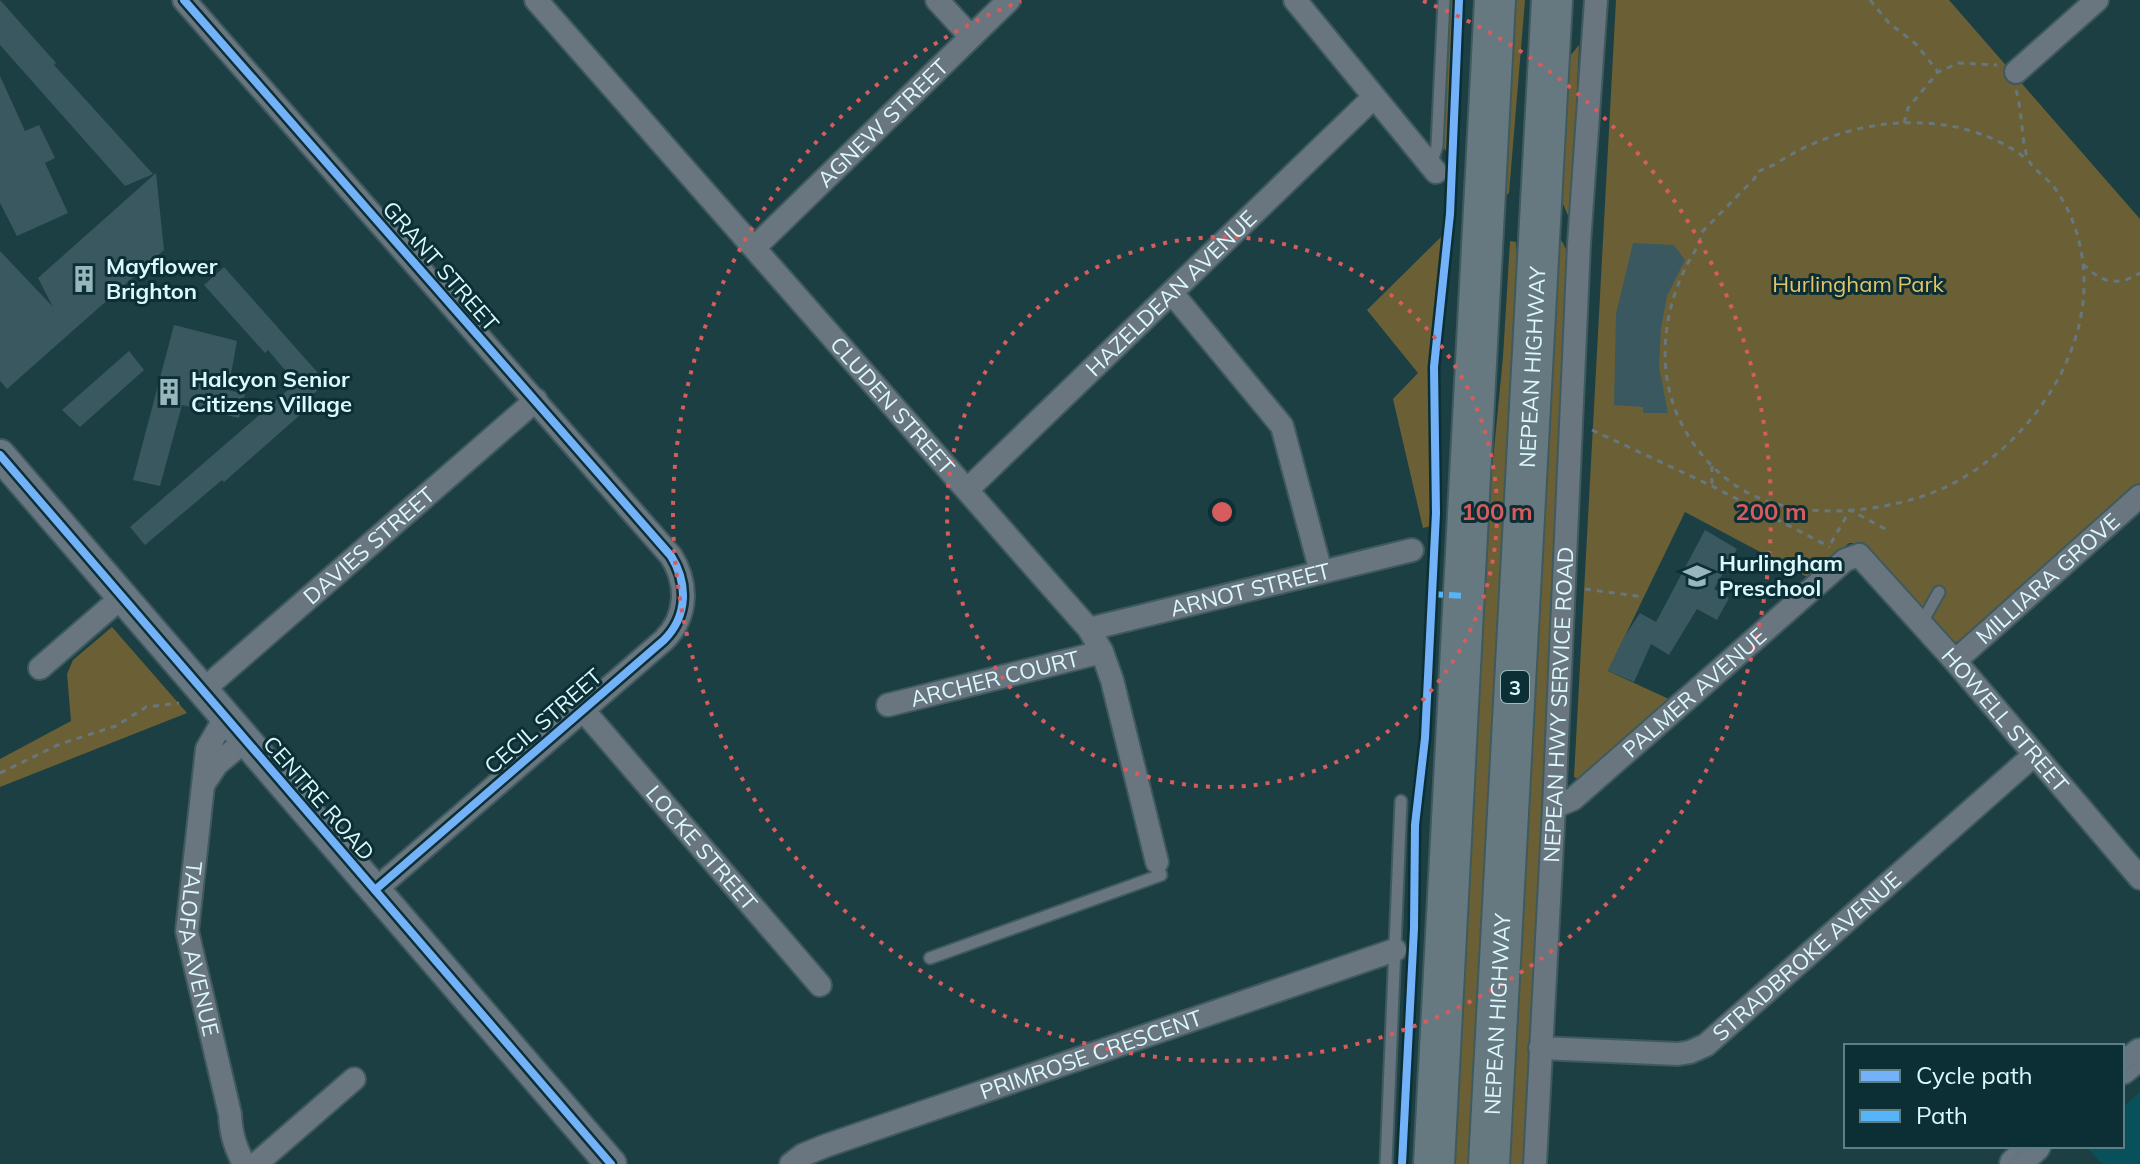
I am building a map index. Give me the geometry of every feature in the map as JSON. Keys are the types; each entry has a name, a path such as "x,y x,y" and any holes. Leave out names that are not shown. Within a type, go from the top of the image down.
{"highway":[{"path":"1434,1164 1495,0"},
{"name":"NEPEAN HIGHWAY","path":"1489,1164 1552,0"},
{"path":"1484,206 1540,210"}],"main road":[{"name":"CENTRE ROAD","path":"0,455 122,597 191,696 226,716 611,1164"},
{"path":"2124,1067 2140,1054"}],"street":[{"name":"GRANT STREET","path":"184,0 671,556"},
{"name":"CLUDEN STREET","path":"536,0 1089,629 1112,680 1157,862"},
{"path":"937,0 971,37"},
{"name":"AGNEW STREET","path":"755,247 1009,0"},
{"path":"1295,0 1434,169"},
{"name":"NEPEAN HWY SERVICE ROAD","path":"1535,1164 1579,244 1596,0"},
{"path":"2009,75 2097,0"},
{"path":"1549,59 1594,24"},
{"name":"HAZELDEAN AVENUE","path":"968,489 1374,97"},
{"path":"1540,210 1579,244"},
{"path":"1172,293 1282,426 1321,572"},
{"name":"DAVIES STREET","path":"191,696 536,400"},
{"name":"MILLIARA GROVE","path":"1955,661 2140,496"},
{"name":"ARNOT STREET","path":"1089,629 1412,550"},
{"name":"PALMER AVENUE","path":"1554,807 1573,799 1837,553"},
{"name":"HOWELL STREET","path":"1837,553 1859,555 1869,564 2140,878"},
{"name":"CECIL STREET","path":"375,890 664,640 677,624 681,613 683,583 671,556"},
{"path":"40,668 122,597"},
{"name":"ARCHER COURT","path":"888,705 1102,652"},
{"name":"LOCKE STREET","path":"583,710 820,985"},
{"name":"TALOFA AVENUE","path":"226,716 207,749 187,939 230,1114 253,1163"},
{"path":"205,782 217,764 246,740"},
{"name":"STRADBROKE AVENUE","path":"1540,1048 1678,1054 1706,1045 2034,755"},
{"name":"PRIMROSE CRESCENT","path":"791,1164 825,1146 1395,950"},
{"path":"253,1163 354,1079"}],"lane":[{"path":"1434,169 1444,0"},
{"path":"1921,624 1939,592"},
{"path":"1386,1164 1401,801"},
{"path":"930,958 1161,875 1157,862"}],"path":[{"path":"1870,0 1889,23 1916,44 1938,72"},
{"path":"1904,123 1908,108 1938,72 1959,63 2009,75 2021,104 2028,160"},
{"path":"1904,123 1939,125 1979,133 2006,145 2028,160 2063,201 2079,238 2083,264 2083,304 2074,340 2054,384 2016,435 1992,458 1949,485 1873,509 1791,506 1758,498 1712,466 1685,430 1669,390 1665,348 1673,301 1683,272 1701,239 1701,233 1765,166 1772,166 1825,138 1863,128 1904,123"},
{"path":"2083,264 2092,273 2109,281 2126,281 2140,273"},
{"path":"1571,420 1712,486 1837,553 1850,510"},
{"path":"1712,466 1712,486"},
{"path":"1850,510 1889,531"},
{"path":"1582,588 1644,597"},
{"path":"0,773 60,744 116,726 146,707 191,696"}],"shaded area":[{"path":"2140,1092 2140,1164 2102,1164 2088,1148 2124,1148 2124,1106"}],"green space":[{"path":"1446,0 1457,0 1450,156 1440,143"},
{"path":"1513,0 1525,0 1509,193 1506,195 1504,186"},
{"name":"Hurlingham Park","path":"1616,0 1949,0 2140,219 2140,484 1970,636 1954,643 1945,638 1862,543 1849,543 1809,578 1685,512 1608,671 1671,700 1578,779 1574,777"},
{"path":"1579,45 1571,223 1561,199 1566,67"},
{"path":"1556,233 1568,254 1527,1164 1510,1164"},
{"path":"1442,236 1445,240 1444,255 1431,364 1431,526 1423,528 1393,399 1418,373 1367,310"},
{"path":"1510,241 1516,242 1517,259 1470,1164 1452,1164 1485,542 1503,357"},
{"path":"112,627 187,713 0,787 0,759 71,721 67,674 73,660"}],"building":[{"path":"0,0 153,174 125,186 0,45"},
{"name":"Mayflower Brighton","path":"0,76 25,131 39,125 55,158 45,163 68,213 17,236 0,203"},
{"name":"Mayflower Brighton","path":"156,173 164,250 7,389 0,381 0,251 53,307 38,278"},
{"path":"1633,243 1674,245 1685,260 1667,296 1661,328 1659,367 1668,413 1643,413 1643,407 1614,405 1616,314"},
{"path":"224,267 326,382 305,402 309,407 224,482 222,480 145,545 130,527 296,383 204,285"},
{"path":"174,325 237,341 228,390 245,394 239,418 182,405 160,486 133,480"},
{"path":"129,351 144,370 80,427 62,410"},
{"path":"1705,530 1737,549 1714,589 1729,598 1717,620 1697,609 1669,655 1651,644 1634,682 1608,671 1640,613 1656,622"}],"tram line":[{"path":"2124,1073 2140,1059"},
{"path":"2008,1164 2026,1148"}],"marked path":[{"path":"1431,594 1464,596"}],"cycle path":[{"path":"184,0 671,556 683,588 678,621 664,640 375,890"},
{"path":"1402,1164 1414,928 1415,825 1425,738 1436,513 1434,367 1450,214 1459,0"},
{"path":"0,455 611,1164"}],"place":[{"name":"Mayflower Brighton","path":"84,279"},
{"name":"Halcyon Senior Citizens Village","path":"169,392"},
{"name":"Hurlingham Preschool","path":"1697,576"}]}
